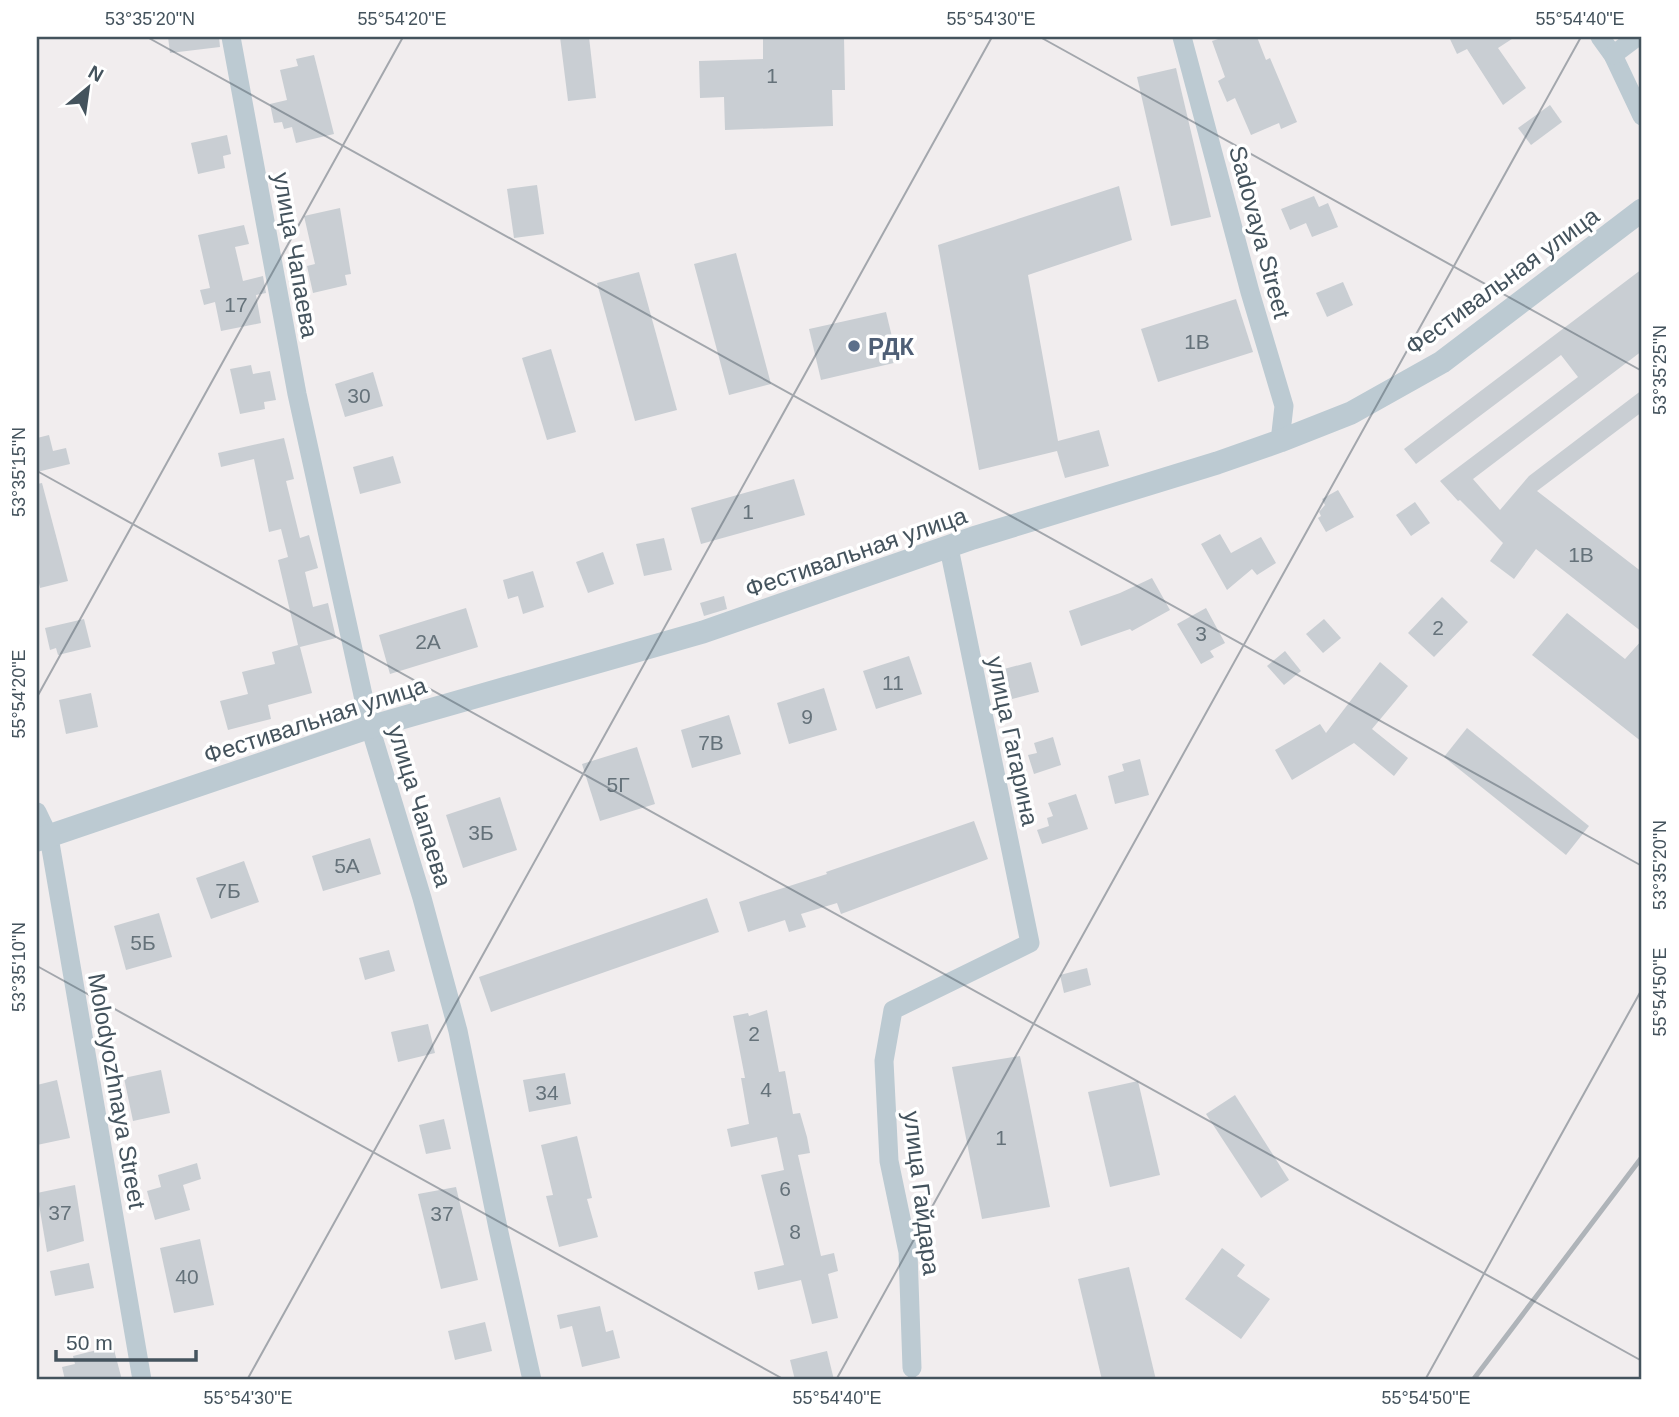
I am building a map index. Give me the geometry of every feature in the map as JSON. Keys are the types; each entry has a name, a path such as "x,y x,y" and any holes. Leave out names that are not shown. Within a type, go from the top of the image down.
{"street":[{"name":"улица Чапаева","path":"231,37 297,394 370,727 422,898 458,1031 532,1380"},
{"name":"Sadovaya Street","path":"1182,37 1250,292 1284,406 1280,440"},
{"path":"1600,37 1613,55 1642,116"},
{"path":"1613,55 1637,37"},
{"name":"Фестивальная улица","path":"43,838 370,727 703,632 973,538 1217,463 1350,413 1442,362 1642,210"},
{"name":"улица Гагарина","path":"949,548 1030,943"},
{"name":"Molodyozhnaya Street","path":"37,813 142,1380"},
{"name":"улица Гайдара","path":"912,1367 908,1252 888,1149 884,1061 893,1010 1030,943"}],"building":[{"path":"168,37 219,37 220,47 170,53"},
{"path":"560,37 589,37 596,98 568,101"},
{"path":"763,37 844,37 845,90 832,90 833,126 725,130 724,97 700,98 699,61 763,59"},
{"path":"1224,37 1257,37 1266,60 1270,58 1297,122 1281,129 1279,123 1251,135 1235,98 1227,102 1218,81 1225,77 1212,41"},
{"path":"1449,37 1515,37 1498,48 1526,88 1503,105 1467,49 1457,54"},
{"path":"314,55 334,134 296,143 292,127 284,129 282,122 274,123 270,104 287,100 280,70 298,66 296,59"},
{"path":"1176,68 1211,217 1171,226 1137,77"},
{"path":"1550,105 1562,122 1531,145 1518,128"},
{"path":"227,135 231,154 223,156 225,168 198,174 191,143"},
{"path":"537,185 544,234 514,238 507,189"},
{"path":"1119,186 1132,240 1028,275 1058,441 1099,430 1109,466 1065,478 1057,451 979,470 938,245"},
{"path":"1314,196 1319,207 1328,203 1338,227 1312,237 1306,223 1290,230 1281,209"},
{"path":"340,208 351,274 345,275 347,285 313,293 307,266 315,264 304,216"},
{"path":"244,225 249,244 235,247 243,281 263,276 266,293 256,295 261,323 221,331 215,302 204,305 200,290 210,288 198,235"},
{"path":"736,253 771,384 729,395 694,264"},
{"path":"1642,269 1642,351 1473,479 1500,510 1529,476 1642,390 1642,412 1537,491 1642,572 1642,632 1536,549 1514,579 1490,561 1503,543 1440,481 1578,377 1561,355 1416,464 1404,449"},
{"path":"639,272 677,410 635,421 597,283"},
{"path":"1343,282 1353,305 1327,317 1316,293"},
{"path":"1236,299 1253,352 1158,382 1141,329"},
{"name":"РДК","path":"886,312 898,362 821,380 809,329"},
{"path":"551,349 576,432 547,440 522,358"},
{"path":"251,365 253,374 270,371 276,400 264,402 265,409 240,414 230,369"},
{"path":"373,372 383,406 345,417 335,384"},
{"path":"49,435 53,451 66,448 70,464 37,472 37,438"},
{"path":"284,438 294,479 286,481 300,538 309,535 318,568 305,572 313,607 328,603 336,638 300,647 312,693 268,705 271,719 228,730 220,701 248,694 242,672 275,664 272,652 298,645 278,560 288,557 281,529 269,532 254,459 221,467 218,453"},
{"path":"393,456 401,483 360,494 353,467"},
{"path":"794,479 805,515 701,544 691,508"},
{"path":"42,483 68,581 40,588 37,573 37,484"},
{"path":"1338,490 1354,517 1326,532 1318,518 1325,505 1322,499"},
{"path":"1415,502 1430,523 1411,536 1396,515"},
{"path":"1220,534 1231,553 1261,537 1276,563 1257,575 1252,569 1227,590 1201,544"},
{"path":"664,538 672,570 644,576 636,544"},
{"path":"603,552 614,584 588,593 576,562"},
{"path":"533,571 544,607 523,614 518,596 508,599 503,580"},
{"path":"1152,578 1170,610 1132,631 1130,629 1081,646 1069,611 1120,593"},
{"path":"724,596 727,609 704,616 700,603"},
{"path":"1442,597 1468,622 1434,657 1408,633"},
{"path":"466,608 478,647 390,674 379,635"},
{"path":"1206,608 1225,643 1210,651 1214,657 1201,664 1177,624"},
{"path":"1567,613 1625,659 1642,640 1642,742 1532,655"},
{"path":"84,619 91,647 58,655 56,648 50,650 45,628"},
{"path":"1324,619 1341,638 1323,653 1306,634"},
{"path":"1285,651 1301,671 1284,685 1267,666"},
{"path":"909,656 922,694 876,709 863,671"},
{"path":"1031,662 1039,692 1012,699 1004,669"},
{"path":"1380,662 1408,686 1372,729 1408,758 1394,776 1354,743 1292,780 1275,750 1320,724 1326,733"},
{"path":"824,688 837,730 789,744 777,703"},
{"path":"91,693 98,727 66,734 59,700"},
{"path":"729,715 741,754 692,768 681,730"},
{"path":"1467,728 1589,826 1566,855 1444,757"},
{"path":"1053,737 1061,765 1034,774 1028,755 1037,753 1034,743"},
{"path":"637,747 655,804 600,821 582,764"},
{"path":"1140,759 1149,795 1115,804 1108,776 1124,771 1122,764"},
{"path":"1076,794 1088,829 1042,844 1037,830 1049,826 1047,818 1053,816 1048,803"},
{"path":"500,797 517,850 463,868 446,815"},
{"path":"974,821 988,859 841,914 837,903 801,914 806,927 789,932 785,920 748,932 739,902 827,874 826,872"},
{"path":"370,838 381,874 323,891 312,856"},
{"path":"244,861 259,902 211,919 196,878"},
{"path":"707,898 719,932 491,1012 479,977"},
{"path":"159,913 172,957 126,970 114,926"},
{"path":"389,950 395,971 365,980 359,958"},
{"path":"1087,968 1091,985 1064,993 1060,975"},
{"path":"767,1010 779,1072 785,1071 793,1114 800,1113 807,1137 810,1153 798,1155 821,1256 834,1253 838,1271 828,1274 838,1318 812,1324 801,1280 758,1290 754,1272 784,1265 761,1175 784,1170 777,1137 731,1147 727,1129 749,1124 741,1078 745,1078 733,1016 748,1013 749,1016"},
{"path":"428,1024 435,1053 398,1062 391,1032"},
{"path":"1020,1056 1050,1207 982,1219 952,1067"},
{"path":"161,1070 170,1113 133,1121 124,1078"},
{"path":"565,1073 571,1104 529,1112 523,1080"},
{"path":"57,1080 70,1138 37,1145 37,1085"},
{"path":"1138,1081 1160,1175 1110,1187 1088,1092"},
{"path":"1235,1095 1289,1180 1261,1198 1206,1114"},
{"path":"444,1119 451,1149 426,1154 419,1125"},
{"path":"577,1136 592,1198 587,1199 598,1237 559,1247 546,1196 553,1195 541,1145"},
{"path":"197,1163 201,1179 183,1185 190,1210 155,1220 147,1191 161,1187 158,1175"},
{"path":"75,1185 84,1241 47,1252 37,1193"},
{"path":"456,1187 478,1280 441,1289 418,1194"},
{"path":"200,1239 214,1305 174,1313 160,1248"},
{"path":"1222,1248 1245,1265 1237,1276 1270,1299 1241,1339 1185,1299"},
{"path":"89,1263 94,1288 55,1296 50,1271"},
{"path":"1129,1267 1156,1380 1102,1380 1078,1279"},
{"path":"600,1306 606,1332 613,1330 620,1358 582,1367 572,1326 560,1329 557,1315"},
{"path":"485,1322 492,1351 455,1360 448,1331"},
{"path":"113,1346 122,1380 65,1380 62,1367 75,1364 73,1356"},
{"path":"827,1351 834,1380 795,1380 790,1360"}],"railway":[{"path":"1473,1380 1642,1157"}],"place":[{"name":"РДК","path":"854,346"}]}
